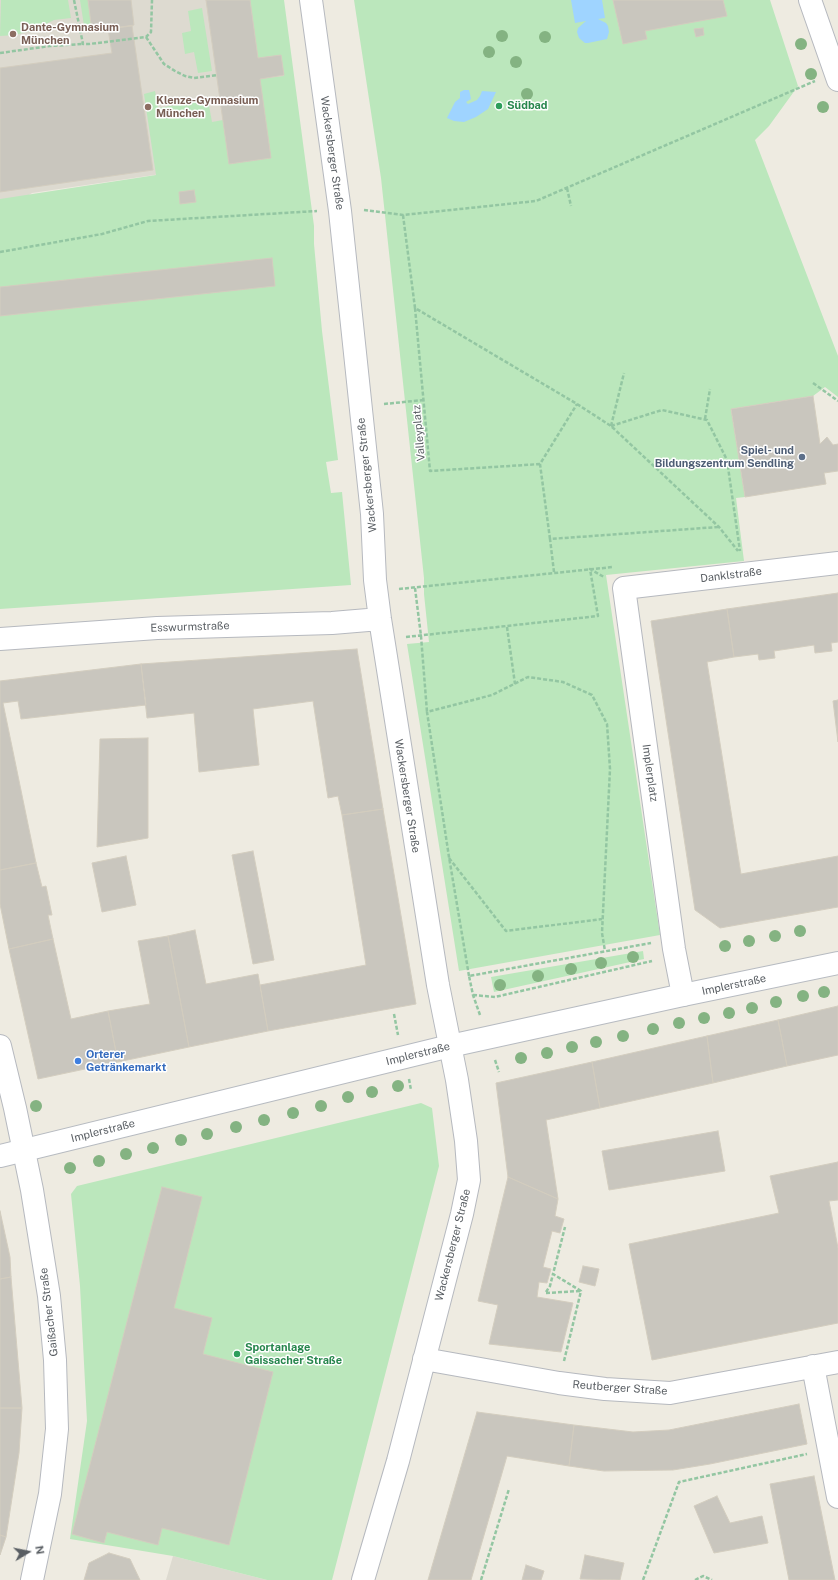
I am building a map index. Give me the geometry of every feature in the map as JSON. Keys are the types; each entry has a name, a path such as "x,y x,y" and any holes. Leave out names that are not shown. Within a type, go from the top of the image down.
{"street":[{"name":"Wackersberger Straße","path":"311,0 340,211 372,514 381,629 438,984 457,1080 466,1141 469,1180 462,1214 398,1461 363,1580"},
{"path":"810,0 837,75"},
{"name":"Danklstraße","path":"624,588 838,563"},
{"name":"Implerplatz","path":"624,588 674,949 682,995"},
{"name":"Esswurmstraße","path":"0,639 157,628 332,623 381,629"},
{"name":"Implerstraße","path":"0,1156 450,1046 682,995 838,963"},
{"name":"Gaißacher Straße","path":"0,1046 32,1190 49,1296 55,1360 57,1429 50,1494 32,1580"},
{"name":"Reutberger Straße","path":"424,1359 559,1383 605,1389 670,1392 838,1362"},
{"path":"813,1366 838,1497"}],"path":[{"path":"74,0 83,44"},
{"path":"0,53 50,46 102,43 146,37 151,32 152,0"},
{"path":"146,37 164,64 175,71 185,76 194,78 216,75"},
{"path":"0,252 102,234 148,221 370,210 403,215 536,201 837,75"},
{"path":"567,188 572,206"},
{"name":"Valleyplatz","path":"403,215 415,308 430,471 540,464"},
{"path":"415,308 577,404 611,426 719,527 740,554 727,460 707,420 662,410 611,426"},
{"path":"611,426 624,373"},
{"path":"813,383 838,401"},
{"path":"705,419 710,389"},
{"path":"406,402 424,400"},
{"path":"554,572 540,464 577,404"},
{"path":"550,539 719,527"},
{"path":"377,592 611,567"},
{"path":"590,569 624,588"},
{"path":"381,629 421,636 598,616 590,569"},
{"path":"414,588 421,636 427,712 449,858 473,995 495,998 655,960 674,949"},
{"path":"507,626 515,684"},
{"path":"427,712 492,695 528,677 563,682 592,695 607,724 610,769 602,919 602,933 605,951"},
{"path":"449,858 506,931 602,919"},
{"path":"469,976 651,943 674,949"},
{"path":"565,1227 550,1286 546,1293 581,1291"},
{"path":"553,1274 581,1291"},
{"path":"559,1383 581,1291"},
{"path":"643,1580 679,1482 829,1450"},
{"path":"482,1580 509,1489"},
{"path":"695,1580 703,1576 712,1580"}],"shaded area":[{"name":"Klenze-Gymnasium München","path":"0,0 281,0 303,153 32,193 0,214"},
{"path":"173,1556 267,1580 166,1580"}],"green space":[{"path":"1,0 68,0 71,18 54,20 34,30 15,35 0,36"},
{"path":"80,0 88,0 92,31 85,32"},
{"path":"250,0 284,0 314,226 314,244 322,331 338,460 326,462 331,493 342,492 351,585 0,609 0,199 156,175 144,94 155,91 158,108 208,100 212,122 223,120 260,79 284,76 281,55 258,58"},
{"path":"354,0 770,0 798,86 769,126 755,140 838,356 838,397 825,387 813,396 731,409 745,497 736,498 744,561 606,575 660,935 459,971 407,644 429,642 424,594 424,578 381,178"},
{"path":"202,8 212,71 198,73 194,52 185,54 182,33 191,31 188,11"},
{"path":"643,951 644,959 494,992 491,977"},
{"name":"Sportanlage Gaissacher Straße","path":"421,1103 432,1108 439,1166 332,1580 267,1580 173,1556 70,1539 87,1421 80,1286 71,1194 77,1186"}],"water":[{"path":"571,0 602,0 605,18 598,19 606,23 608,26 609,32 607,39 585,43 579,38 577,32 578,28 586,21 575,23"},
{"path":"469,90 471,99 466,102 468,104 477,100 482,91 496,92 488,109 476,117 464,122 454,121 447,118 455,102 460,98 460,92"}],"building":[{"path":"88,0 131,0 134,25 92,31"},
{"path":"206,0 250,0 258,58 281,55 284,75 260,79 271,158 229,164"},
{"path":"613,0 723,0 727,16 645,31 647,39 623,44"},
{"path":"132,26 153,170 0,192 0,68 112,53 108,29"},
{"path":"703,28 704,35 696,37 694,29"},
{"path":"194,190 196,202 180,204 179,192"},
{"path":"272,258 275,286 0,316 0,287"},
{"path":"813,396 820,444 827,437 833,445 838,444 838,471 824,473 826,484 745,497 731,409"},
{"path":"838,593 838,642 831,643 832,651 815,653 814,645 774,651 775,658 759,660 758,654 734,657 727,609"},
{"path":"727,609 734,657 707,662 741,874 838,856 838,907 720,928 695,910 651,621"},
{"path":"357,649 383,809 342,815 338,796 328,798 313,701 253,709 259,765 199,772 194,713 147,718 141,664"},
{"path":"141,664 146,705 21,719 18,701 3,703 36,863 0,870 0,681"},
{"path":"838,700 838,742 833,701"},
{"path":"148,738 148,838 97,847 100,739"},
{"path":"383,809 416,1004 268,1031 260,985 366,965 342,815"},
{"path":"253,851 274,960 253,964 232,855"},
{"path":"126,856 136,905 102,912 92,863"},
{"path":"36,863 42,887 46,886 52,915 48,915 53,939 9,949 0,904 0,870"},
{"path":"195,930 206,984 258,974 268,1031 189,1047 168,936"},
{"path":"168,936 189,1047 118,1062 108,1011 150,1004 138,941"},
{"path":"53,939 71,1019 108,1011 118,1062 38,1079 9,949"},
{"path":"838,1006 838,1055 787,1066 778,1020"},
{"path":"778,1020 787,1066 713,1083 707,1036"},
{"path":"707,1036 713,1083 600,1108 592,1062"},
{"path":"592,1062 600,1108 546,1120 558,1199 508,1177 496,1083"},
{"path":"718,1131 725,1171 609,1190 602,1151"},
{"path":"838,1162 838,1200 829,1201 838,1248 838,1323 652,1360 629,1244 779,1213 770,1176"},
{"path":"508,1177 558,1199 555,1216 564,1219 560,1233 552,1231 543,1267 551,1269 547,1283 539,1282 537,1297 573,1303 561,1352 489,1344 498,1305 478,1301"},
{"path":"162,1187 202,1197 174,1308 212,1318 203,1354 273,1372 229,1545 162,1528 158,1545 107,1532 104,1543 72,1534"},
{"path":"0,1211 10,1257 11,1277 0,1279"},
{"path":"583,1266 599,1269 595,1286 579,1282"},
{"path":"11,1277 22,1408 0,1408 0,1279"},
{"path":"799,1404 807,1444 673,1470 604,1471 569,1466 574,1425 633,1432 669,1430"},
{"path":"0,1408 22,1408 19,1453 6,1537 0,1535"},
{"path":"477,1412 574,1425 569,1466 507,1456 471,1580 428,1580"},
{"path":"814,1476 835,1580 789,1580 770,1484"},
{"path":"717,1496 730,1523 762,1516 768,1543 714,1553 694,1506"},
{"path":"0,1535 6,1537 0,1555"},
{"path":"109,1553 130,1559 140,1580 84,1580 89,1563"},
{"path":"585,1555 624,1563 620,1580 580,1579"},
{"path":"526,1565 544,1571 541,1580 522,1580"}],"place":[{"name":"Dante-Gymnasium München","path":"13,34"},
{"name":"Südbad","path":"499,106"},
{"name":"Klenze-Gymnasium München","path":"148,107"},
{"name":"Spiel- und Bildungszentrum Sendling","path":"802,457"},
{"name":"Orterer Getränkemarkt","path":"78,1061"},
{"name":"Sportanlage Gaissacher Straße","path":"237,1354"}]}
